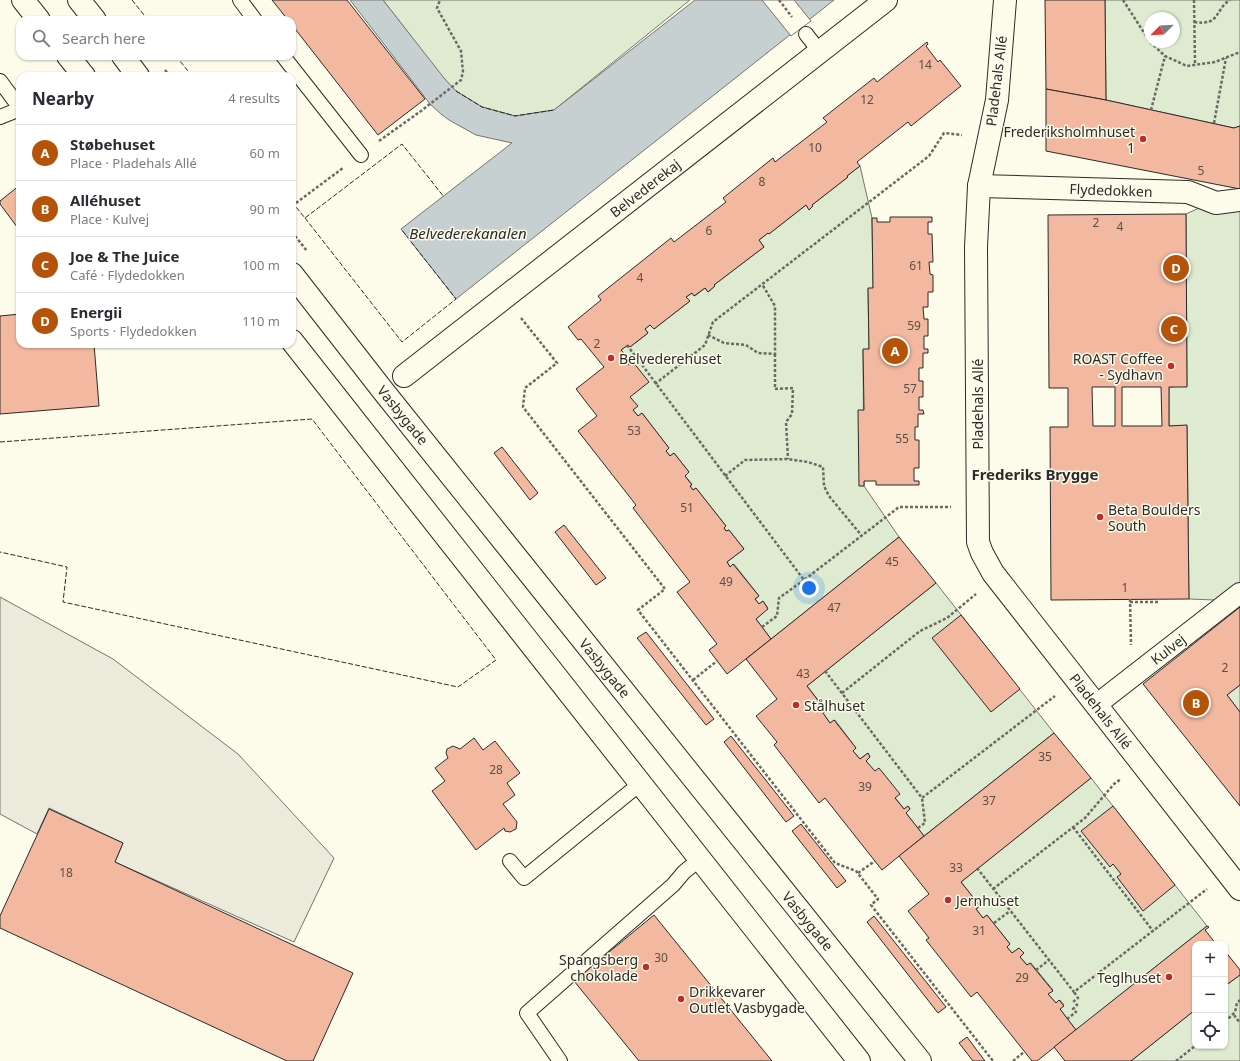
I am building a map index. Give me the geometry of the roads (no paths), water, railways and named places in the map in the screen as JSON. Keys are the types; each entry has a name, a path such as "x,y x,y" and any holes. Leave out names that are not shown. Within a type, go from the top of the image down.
{"main road":[{"path":"23,0 36,16"},
{"path":"79,0 92,16"},
{"name":"Belvederekaj","path":"404,376 886,0"},
{"name":"Pladehals Allé","path":"1005,0 997,100 979,186 976,247 978,542 987,564 996,578 1234,881"},
{"path":"71,60 81,72"},
{"path":"126,60 135,72"},
{"name":"Flydedokken","path":"979,186 1188,192 1216,203 1240,200"},
{"name":"Vasbygade","path":"296,279 384,392 920,1061"},
{"path":"296,346 859,1061"}],"street":[{"name":"Kulvej","path":"1096,705 1240,593"}],"lane":[{"path":"240,0 252,16"},
{"path":"806,34 820,52"},
{"path":"287,60 361,154"},
{"path":"0,81 16,103"},
{"path":"0,117 16,110"},
{"path":"384,392 404,376"},
{"path":"510,860 524,878 640,783"},
{"path":"560,1061 527,1013 673,885 684,872 700,859"}],"water":[{"name":"Belvederekanalen","path":"350,0 383,0 444,78 456,91 482,107 515,116 554,110 695,0 834,0 456,299 401,229 512,143 476,135 441,114 430,104"}],"place":[{"name":"Frederiksholmhuset 1","path":"1143,139"},
{"name":"Energii","path":"1176,268"},
{"name":"Joe & The Juice","path":"1174,329"},
{"name":"Støbehuset","path":"895,351"},
{"name":"Belvederehuset","path":"611,358"},
{"name":"ROAST Coffee - Sydhavn","path":"1171,366"},
{"name":"Beta Boulders South","path":"1100,517"},
{"name":"Alléhuset","path":"1196,703"},
{"name":"Stålhuset","path":"796,705"},
{"name":"Jernhuset","path":"948,900"},
{"name":"Spangsberg chokolade","path":"646,967"},
{"name":"Teglhuset","path":"1169,977"},
{"name":"Drikkevarer Outlet Vasbygade","path":"681,999"}],"district":[{"name":"Frederiks Brygge","path":"1035,474"}]}
